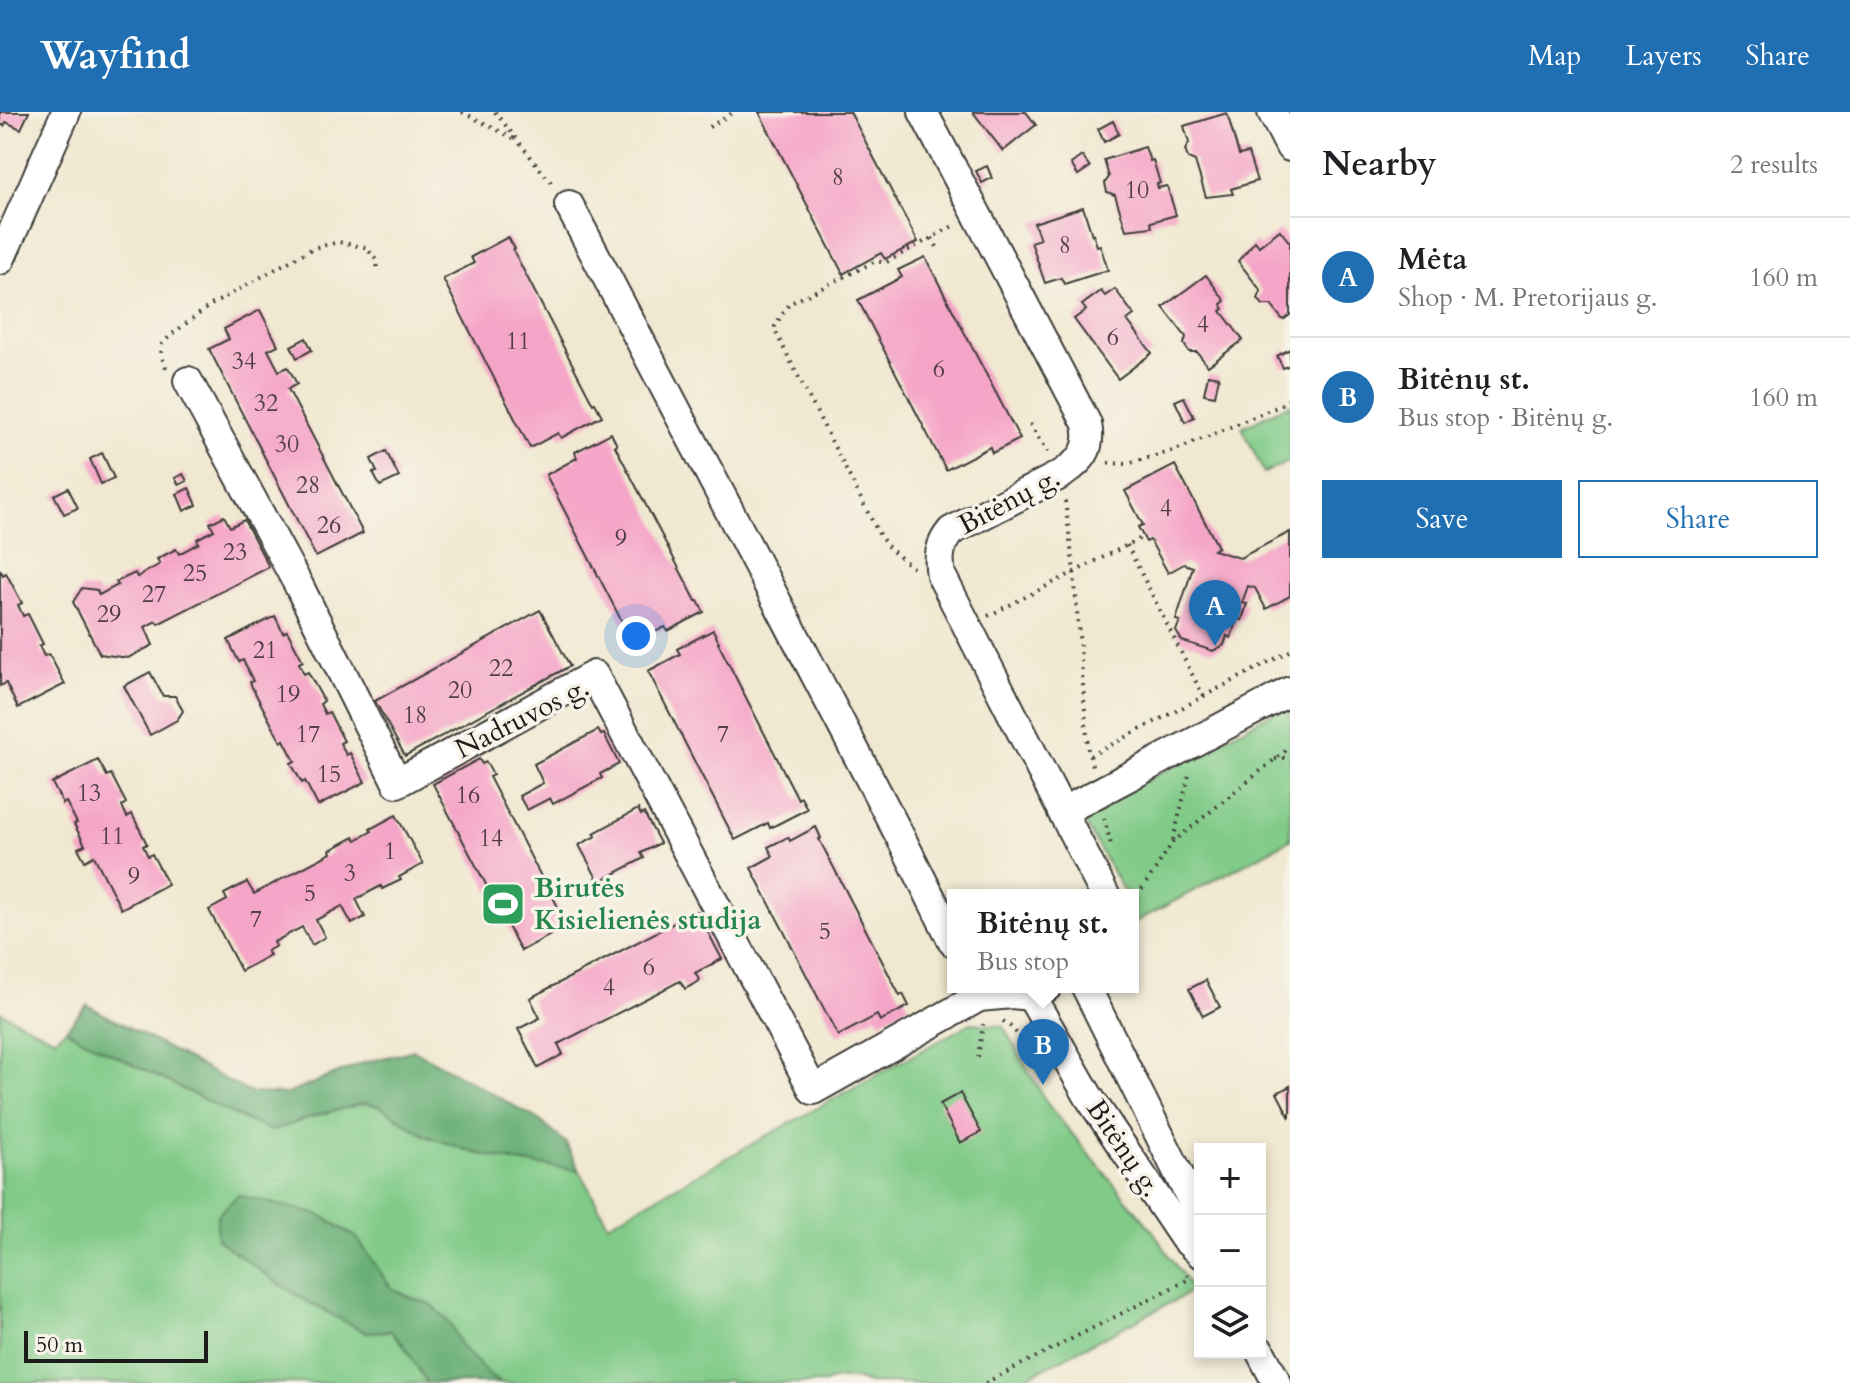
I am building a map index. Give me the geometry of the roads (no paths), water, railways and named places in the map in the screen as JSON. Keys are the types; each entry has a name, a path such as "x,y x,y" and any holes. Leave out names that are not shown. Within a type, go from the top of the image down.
{"street":[{"path":"0,260 66,112"},
{"name":"Bitėnų g.","path":"923,112 1087,424 1090,436 1072,465 951,531 944,539 939,560 941,575 1062,812"},
{"path":"1272,112 1290,147"},
{"path":"569,205 947,930"},
{"name":"Nadruvos g.","path":"188,381 299,586 397,783 594,675 813,1090 975,993"},
{"path":"1102,889 1062,812 1290,691"},
{"name":"Bitėnų g.","path":"990,993 1021,993"},
{"name":"Bitėnų g.","path":"1039,993 1089,1097 1184,1238 1194,1247"},
{"name":"Bitėnų g.","path":"1089,993 1199,1215"},
{"path":"1264,1359 1277,1383"}],"place":[{"name":"Mėta","path":"1215,646"},
{"name":"Birutės Kisielienės studija","path":"503,904"},
{"name":"Bitėnų st.","path":"1043,1085"}]}
